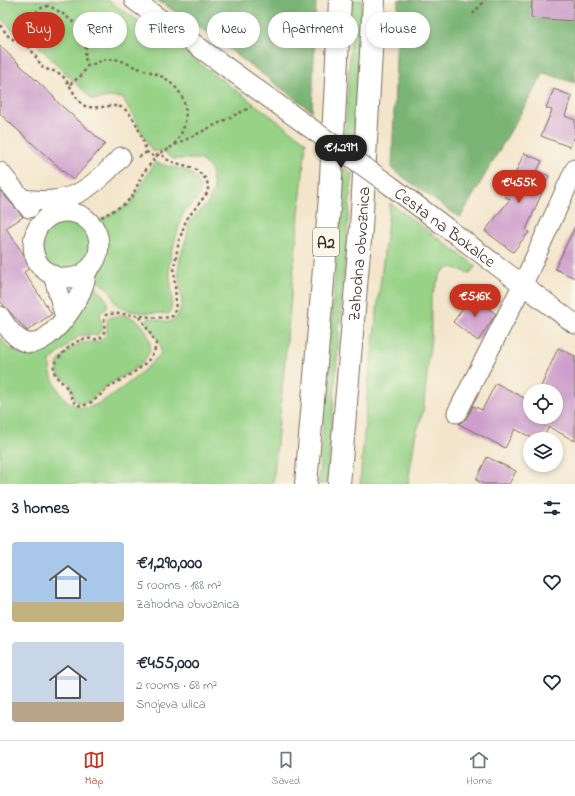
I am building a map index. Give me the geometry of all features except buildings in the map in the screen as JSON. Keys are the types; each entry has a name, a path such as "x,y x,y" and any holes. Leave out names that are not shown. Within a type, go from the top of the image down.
{"highway":[{"name":"Zahodna obvoznica","path":"306,484 330,197 340,0"},
{"name":"Zahodna obvoznica","path":"339,484 362,220 374,2"}],"street":[{"name":"Cesta na Bokalce","path":"134,0 391,186 575,324"},
{"path":"22,199 39,202 77,194 93,185 121,157"},
{"path":"457,413 523,284 575,169"},
{"path":"0,172 42,222"},
{"path":"69,212 80,214 91,223 96,230 100,241 99,252 94,263 86,272 67,278 53,275 39,265 34,255 33,245 34,234 42,222 58,213 69,212"},
{"path":"0,316 11,332 27,343 35,343 43,339 77,303 87,279 86,272"},
{"path":"53,275 65,317"}],"path":[{"path":"473,14 485,0"},
{"path":"36,12 41,8 48,6 57,12"},
{"path":"65,17 77,25 85,40 85,61 88,64"},
{"path":"70,84 82,75 88,64 107,59 123,61 162,76 178,90 185,105 185,124 177,143 168,150"},
{"path":"91,223 123,205 132,197 142,175 158,154 270,98"},
{"path":"123,313 140,317 156,343 151,356 135,372 109,388 93,401 84,405 77,405 70,397 66,386 59,381 53,372 56,360 76,342 86,339 99,339 102,337 105,331 104,319 106,315 123,313"}],"green space":[{"path":"0,0 107,0 125,12 73,12 73,48 127,48 127,13 135,19 135,48 179,48 306,142 273,484 0,484 0,337 8,348 23,355 42,348 90,284 95,285 107,301 107,308 100,313 103,328 102,331 96,335 80,335 50,361 50,370 54,382 61,394 71,404 84,408 93,406 110,397 138,375 161,353 160,343 147,323 147,320 150,318 168,322 173,320 178,315 182,304 178,271 189,222 207,204 214,190 211,169 200,159 173,159 162,151 152,151 123,98 109,97 93,100 40,48 65,48 65,12 12,12 12,30 0,18"},
{"path":"157,0 316,0 316,12 268,12 268,48 314,48 312,111 227,48 260,48 260,12 207,12 207,33 199,27 199,12 175,12"},
{"path":"353,0 362,0 353,142 345,137 350,48 358,48 358,12 352,12"},
{"path":"398,0 575,0 575,83 544,73 460,218 392,169 396,48 430,48 430,12 398,12"},
{"path":"155,162 190,173 195,177 199,184 201,193 183,214 173,248 169,265 172,302 169,314 135,312 122,308 117,305 109,289 94,278 100,265 107,241 97,222 130,204"},
{"path":"344,168 352,173 327,484 318,484"},
{"path":"390,203 476,266 470,273 451,267 441,273 431,298 431,336 423,412 415,437 408,484 360,484 368,385"},
{"path":"67,219 77,221 85,227 91,235 93,245 91,255 85,263 77,269 67,271 57,269 49,263 43,255 41,245 43,235 49,227 57,221"},
{"path":"122,315 136,320 142,325 150,342 150,351 139,365 102,389 89,401 81,403 75,401 71,385 59,376 57,364 70,349 75,346 85,343 99,342 107,334 107,318"}]}
